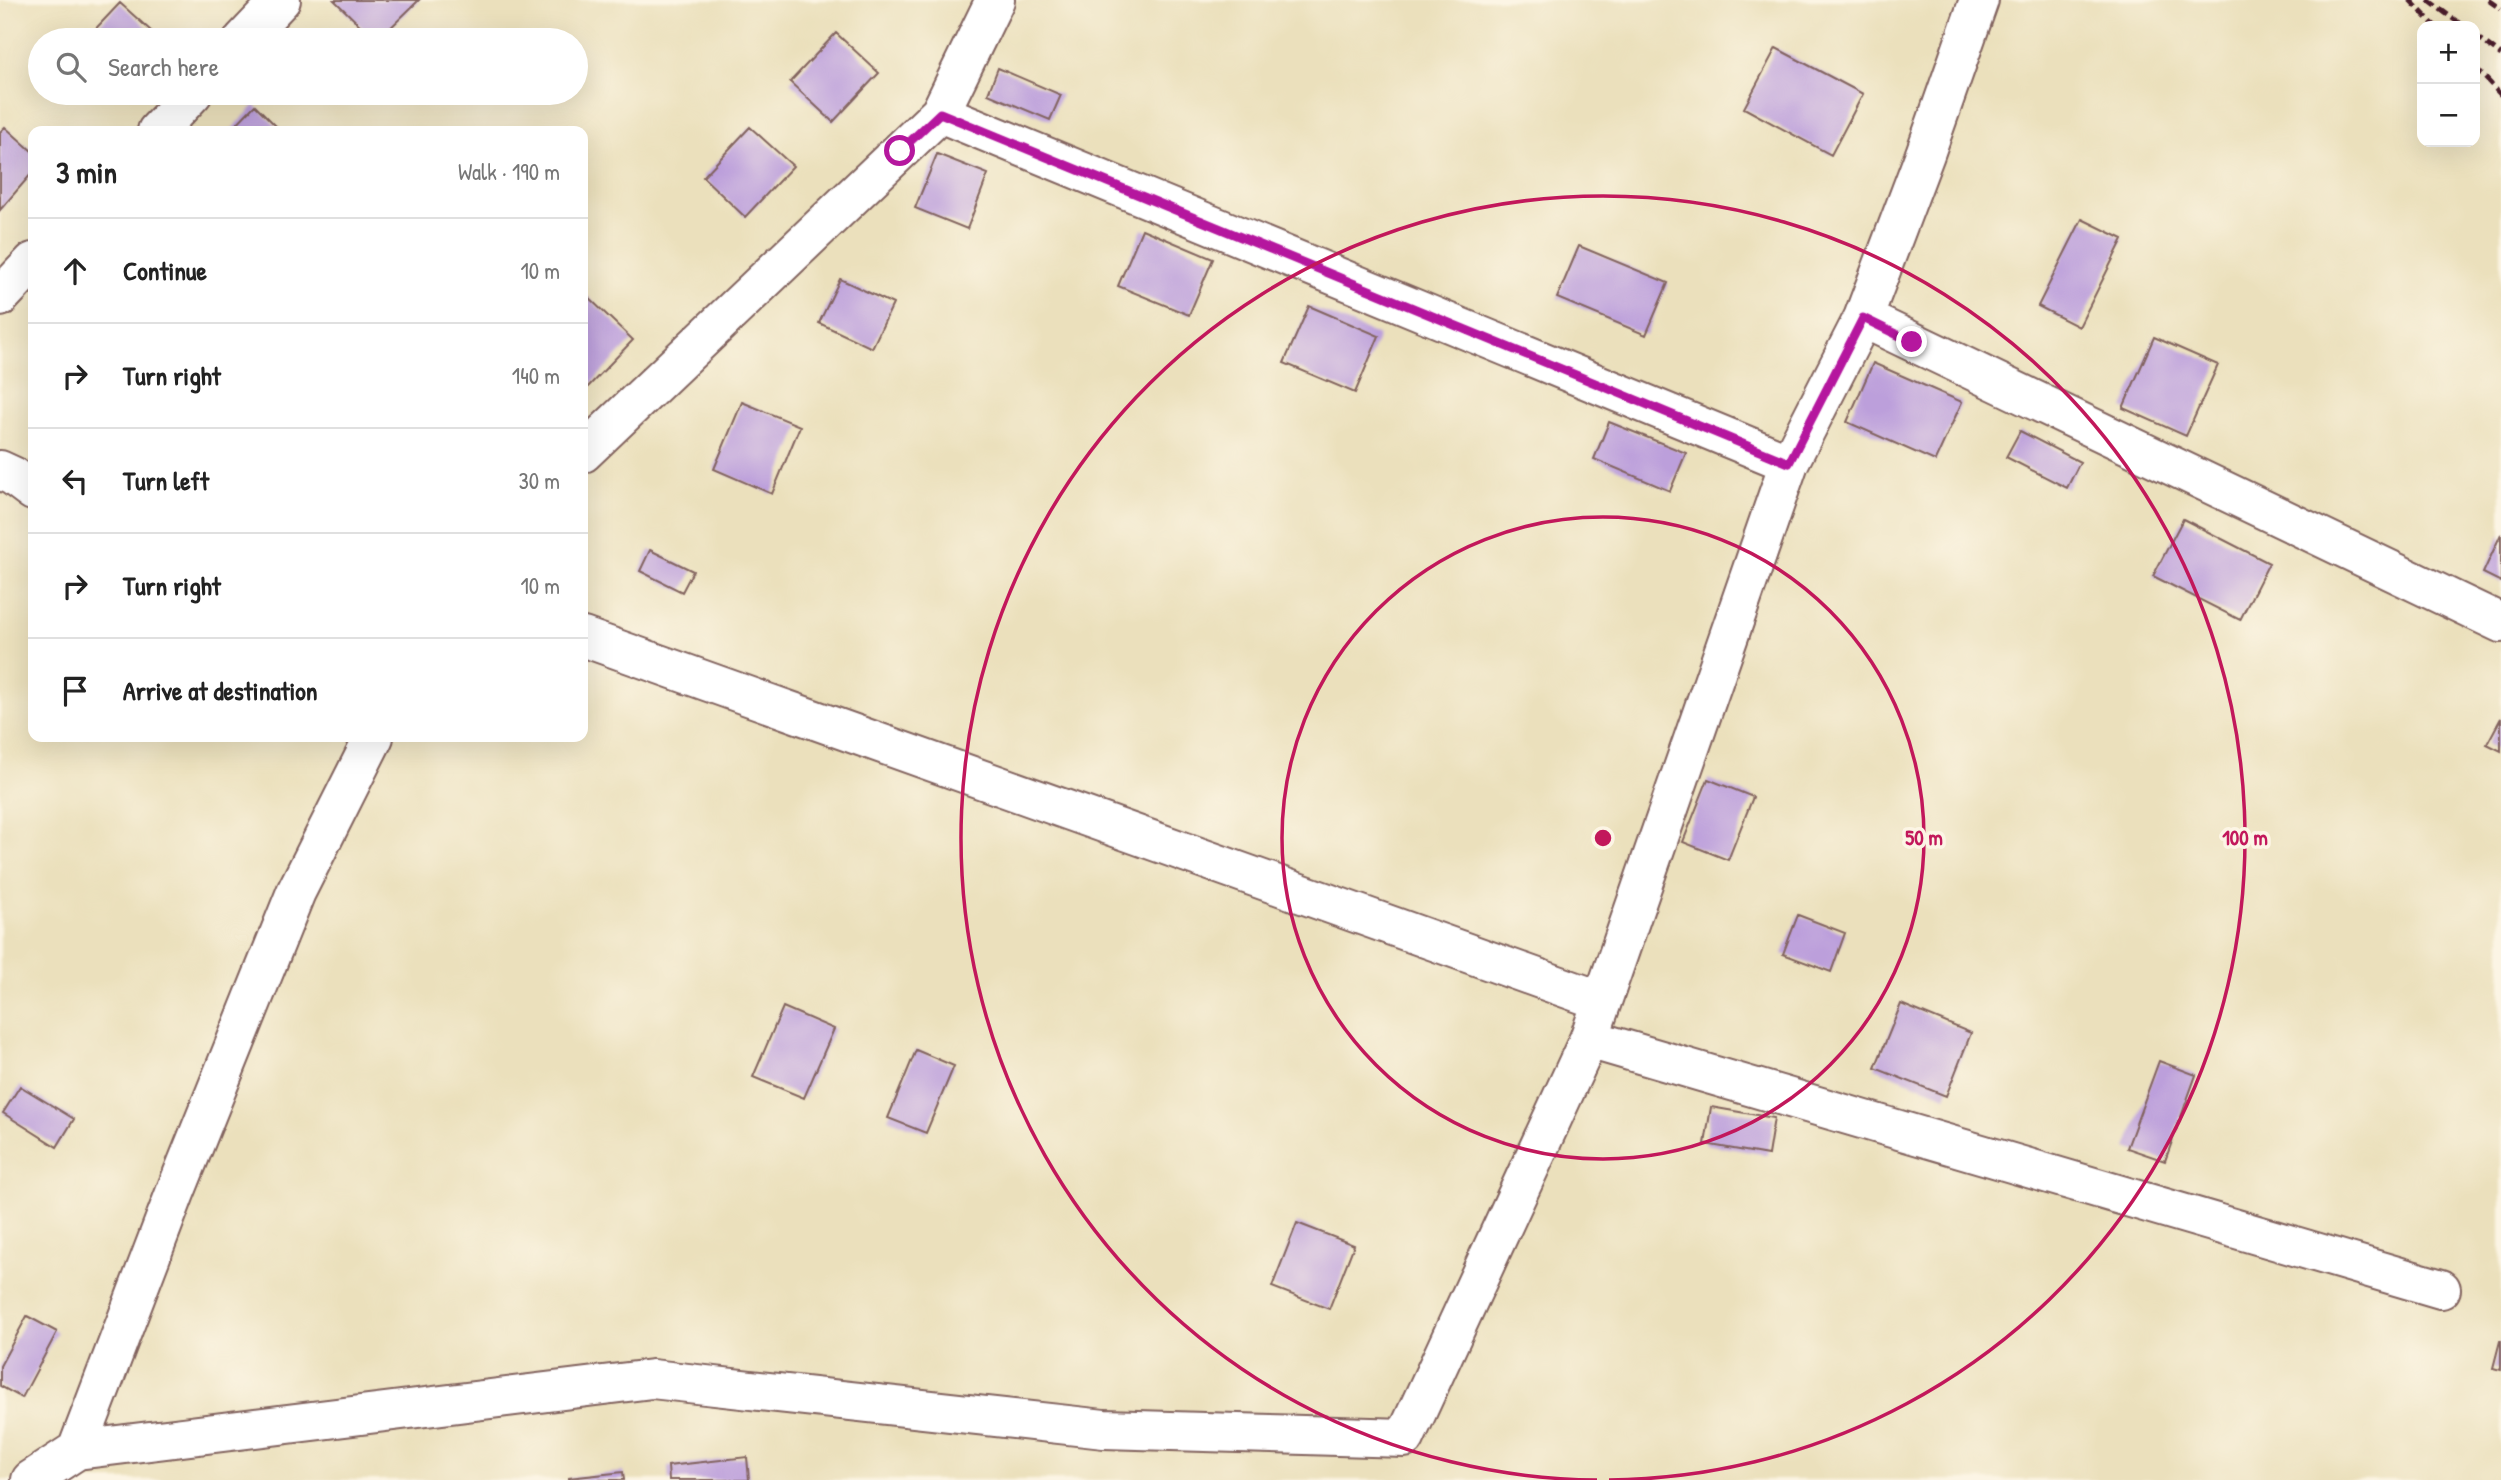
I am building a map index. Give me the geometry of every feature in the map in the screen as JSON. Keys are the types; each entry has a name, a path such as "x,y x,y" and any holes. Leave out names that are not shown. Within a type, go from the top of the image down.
{"street":[{"path":"254,28 281,0"},
{"path":"588,448 940,113 995,0"},
{"path":"31,1480 76,1450 652,1379 1104,1429 1405,1438 1589,1038 1789,463 1863,318 1979,0"},
{"path":"162,126 182,105"},
{"path":"940,113 1789,463"},
{"path":"0,297 28,267"},
{"path":"1863,318 2501,623"},
{"path":"0,470 28,487"},
{"path":"588,639 1602,1002"},
{"path":"76,1450 296,892 371,742"},
{"path":"1589,1038 2441,1289"}],"building":[{"path":"334,0 419,0 390,28 363,28"},
{"path":"120,3 148,28 96,28"},
{"path":"836,33 879,73 833,122 790,82"},
{"path":"1776,48 1863,94 1831,155 1744,108"},
{"path":"998,68 1061,95 1050,120 988,94"},
{"path":"255,105 276,126 235,126"},
{"path":"5,127 28,148 28,178 0,210 0,132"},
{"path":"750,127 793,166 745,217 703,177"},
{"path":"937,154 988,174 967,229 915,208"},
{"path":"2082,219 2123,239 2079,327 2038,306"},
{"path":"1142,229 1213,259 1189,315 1118,286"},
{"path":"1579,246 1668,283 1646,335 1557,298"},
{"path":"840,279 893,304 872,348 819,323"},
{"path":"588,297 633,340 588,387"},
{"path":"1309,306 1379,336 1355,393 1284,363"},
{"path":"2154,337 2218,365 2186,436 2123,408"},
{"path":"1873,363 1962,402 1935,461 1847,422"},
{"path":"742,402 800,426 772,494 714,469"},
{"path":"1609,422 1686,453 1670,491 1594,459"},
{"path":"2020,431 2080,462 2067,488 2006,457"},
{"path":"2183,519 2269,563 2240,620 2153,576"},
{"path":"2501,534 2501,582 2483,573"},
{"path":"650,550 693,571 682,592 640,571"},
{"path":"2501,718 2501,751 2487,744"},
{"path":"1708,779 1753,797 1728,860 1683,842"},
{"path":"1798,915 1845,933 1831,972 1783,954"},
{"path":"1901,1004 1971,1033 1946,1096 1875,1068"},
{"path":"783,1007 834,1029 804,1098 753,1077"},
{"path":"916,1050 954,1066 926,1133 888,1118"},
{"path":"2159,1061 2196,1075 2165,1161 2127,1148"},
{"path":"20,1086 74,1119 57,1147 3,1113"},
{"path":"1711,1107 1774,1118 1768,1155 1705,1144"},
{"path":"1297,1223 1354,1245 1329,1309 1272,1287"},
{"path":"27,1316 57,1332 22,1398 0,1386 0,1366"},
{"path":"2501,1341 2501,1370 2493,1368"},
{"path":"747,1457 749,1480 669,1480 668,1466"},
{"path":"623,1472 624,1480 569,1480 569,1478"}],"railway":[{"path":"2410,0 2430,21"},
{"path":"2428,0 2456,21"},
{"path":"2488,0 2501,9"},
{"path":"2480,39 2501,55"},
{"path":"2480,72 2501,95"}],"route":[{"path":"900,151 940,113 1789,463 1863,318 1912,342"}]}
